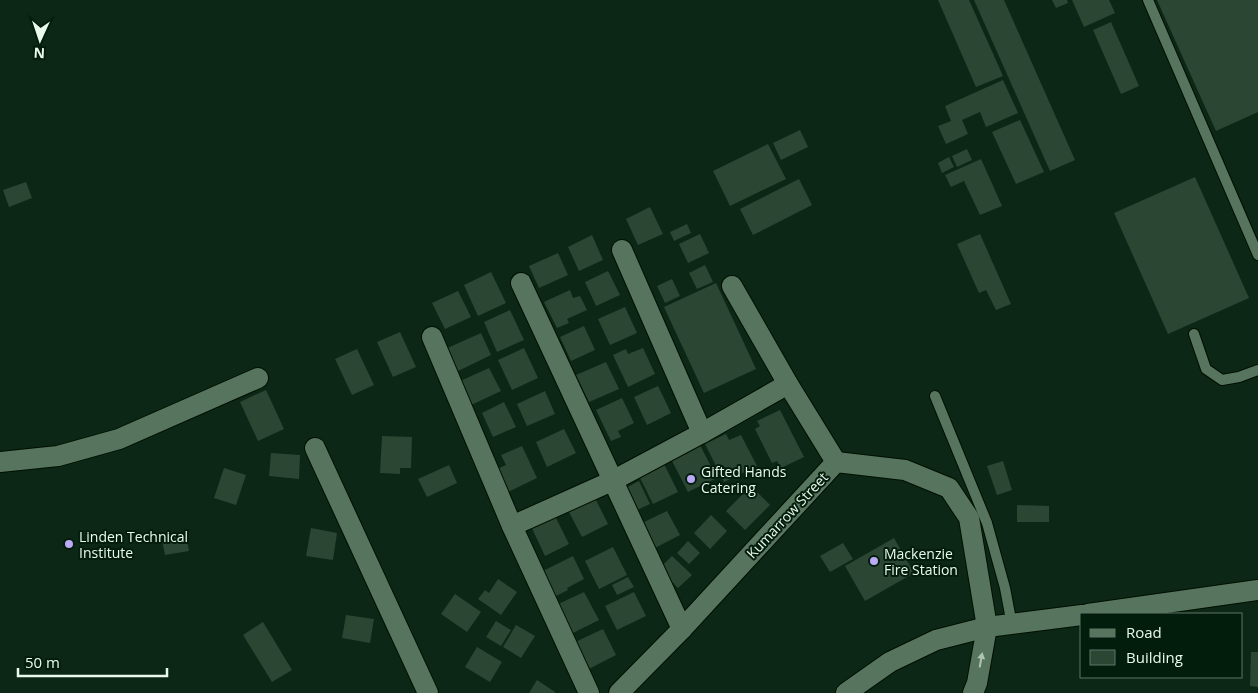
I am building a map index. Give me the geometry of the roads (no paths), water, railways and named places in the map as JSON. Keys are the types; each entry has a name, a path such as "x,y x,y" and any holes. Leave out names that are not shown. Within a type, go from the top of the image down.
{"street":[{"path":"622,250 702,433"},
{"path":"521,283 682,629"},
{"path":"732,286 788,384 836,462"},
{"path":"432,337 512,526 589,693"},
{"path":"0,462 58,456 119,439 258,378"},
{"path":"512,526 612,481 788,384"},
{"path":"315,448 428,693"},
{"name":"Kumarrow Street","path":"619,693 682,629 836,462 905,470 948,488 969,518 986,627 977,682 973,693"},
{"path":"1095,613 1258,590"},
{"path":"846,693 890,662 936,640 986,627 1080,615"}],"lane":[{"path":"1148,0 1258,256"},
{"path":"1194,334 1206,369 1222,380 1239,377 1258,370"},
{"path":"935,396 987,523 1005,588 1012,625"}],"place":[{"name":"Gifted Hands Catering","path":"691,479"},
{"name":"Linden Technical Institute","path":"69,544"},
{"name":"Mackenzie Fire Station","path":"874,561"}]}
